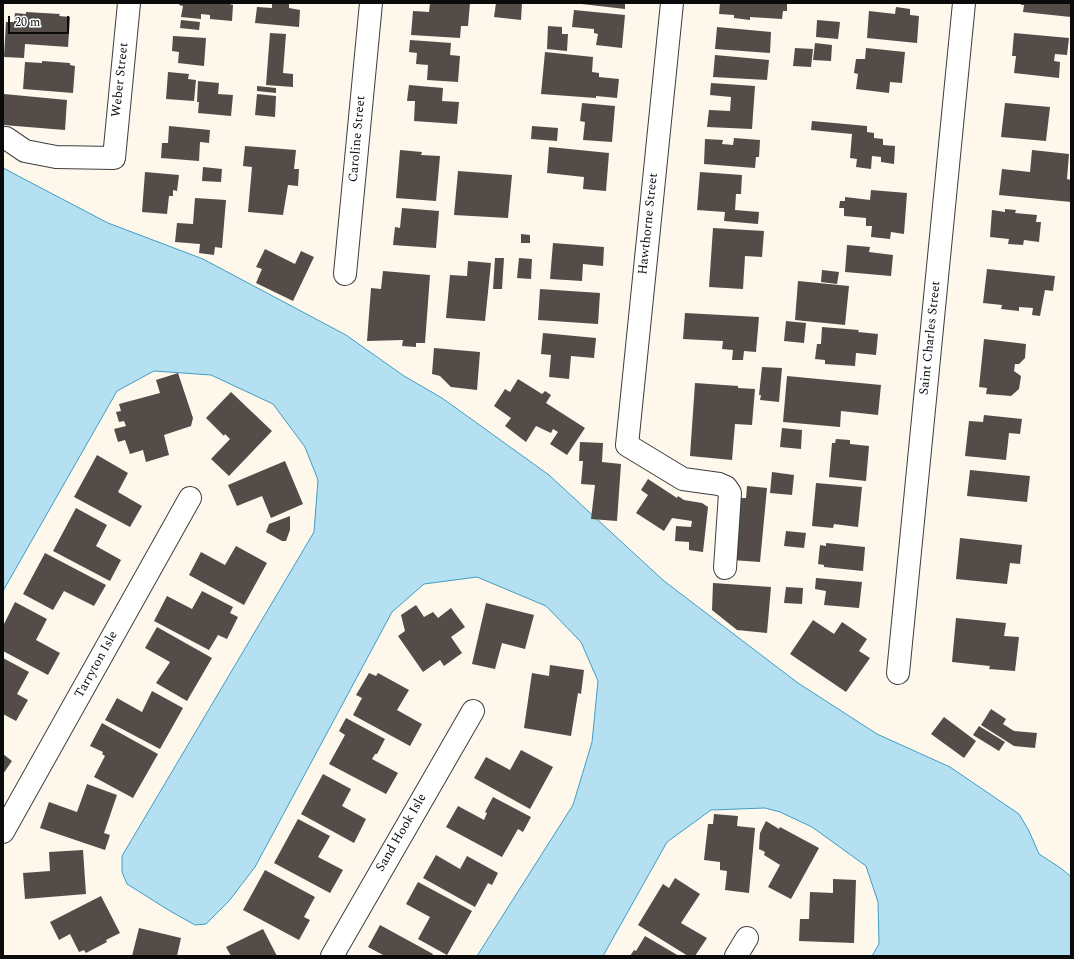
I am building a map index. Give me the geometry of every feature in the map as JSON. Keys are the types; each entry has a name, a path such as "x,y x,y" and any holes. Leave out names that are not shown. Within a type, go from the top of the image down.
{"street":[{"name":"Weber Street","path":"6,138 26,151 56,157 114,158 129,3"},
{"name":"Caroline Street","path":"345,274 371,3"},
{"name":"Hawthorne Street","path":"672,3 627,445 683,479 719,484 726,487 730,493 725,568"},
{"name":"Saint Charles Street","path":"898,673 964,3"},
{"name":"Tarryton Isle","path":"3,832 190,498"},
{"name":"Sand Hook Isle","path":"332,956 473,711"}],"water":[{"path":"3,168 108,223 203,259 346,335 404,376 442,398 549,475 664,581 798,683 877,734 950,767 1019,814 1029,831 1039,854 1062,869 1071,877 1071,956 872,956 879,944 878,902 866,866 812,827 780,812 765,808 711,810 667,842 603,956 477,956 573,805 592,742 598,681 581,642 546,606 477,577 424,584 392,612 255,867 229,901 206,924 195,925 127,884 122,872 122,856 314,532 318,480 305,447 273,404 211,375 154,371 117,391 3,591"}],"building":[{"path":"180,3 226,3 233,5 232,21 210,19 210,15 201,14 201,19 181,17 183,6 179,5"},
{"path":"272,3 289,3 289,8 300,10 299,27 255,23 257,7 272,8"},
{"path":"430,3 470,3 468,26 461,26 460,38 411,35 413,11 429,12"},
{"path":"496,3 522,3 521,20 494,17"},
{"path":"573,3 625,3 625,9"},
{"path":"720,3 787,3 787,11 783,11 782,19 750,17 750,20 734,18 734,15 719,14"},
{"path":"1021,3 1071,3 1071,17 1023,12 1024,5 1021,5"},
{"path":"896,7 910,9 910,15 919,16 917,43 867,38 869,11 895,14"},
{"path":"574,10 625,15 622,48 596,45 598,34 594,33 594,29 572,27"},
{"path":"26,12 60,14 59,16 70,17 68,47 25,44 24,58 4,57 6,22 14,22 15,13 26,14"},
{"path":"181,20 200,22 199,30 180,28"},
{"path":"817,20 840,22 838,39 816,37"},
{"path":"548,26 562,27 562,34 568,34 567,51 547,49"},
{"path":"717,27 771,32 770,53 715,49"},
{"path":"270,33 286,34 283,73 293,74 293,87 266,85"},
{"path":"1014,33 1069,38 1067,55 1055,54 1054,61 1060,62 1059,78 1014,73 1016,56 1012,56"},
{"path":"173,36 206,38 204,66 178,63 179,52 172,51"},
{"path":"410,40 451,43 450,55 460,56 458,82 427,80 428,65 416,64 417,53 409,52"},
{"path":"815,43 832,45 831,61 813,60"},
{"path":"795,48 813,49 811,67 793,66"},
{"path":"866,48 905,52 902,83 890,82 889,93 856,89 858,74 854,73 856,59 865,59"},
{"path":"545,52 593,57 592,72 599,73 599,77 619,79 617,98 541,94"},
{"path":"715,55 769,60 767,80 713,77"},
{"path":"42,61 70,63 70,65 75,66 73,93 23,89 25,62 42,63"},
{"path":"168,72 189,74 188,79 196,80 194,101 166,99"},
{"path":"198,81 219,83 218,94 233,95 231,116 198,113"},
{"path":"711,83 755,86 752,129 707,127 709,110 730,111 731,97 710,95"},
{"path":"409,85 443,88 442,101 459,102 457,124 414,121 415,101 407,101"},
{"path":"257,86 276,88 276,93 257,91"},
{"path":"4,94 67,100 65,130 3,125"},
{"path":"257,94 276,96 275,117 255,115"},
{"path":"582,103 615,106 612,142 583,140 585,122 580,121"},
{"path":"1005,103 1050,107 1046,141 1001,137"},
{"path":"812,121 867,126 867,132 874,133 874,138 883,139 883,145 895,146 894,164 881,162 881,157 872,156 871,169 856,167 857,159 850,158 852,134 811,130"},
{"path":"169,126 210,130 209,143 200,142 199,161 161,158 162,143 168,143"},
{"path":"532,126 558,128 557,141 531,139"},
{"path":"734,138 760,140 759,157 756,157 755,168 704,164 705,139 723,140 722,144 733,145"},
{"path":"245,146 296,150 294,169 299,169 298,186 288,185 283,215 248,212 252,167 243,166"},
{"path":"549,147 609,153 606,191 583,189 584,177 547,173"},
{"path":"400,150 422,152 421,155 440,156 436,201 396,198"},
{"path":"1032,150 1069,154 1067,179 1071,180 1071,202 999,195 1002,169 1030,172"},
{"path":"203,167 222,169 221,182 202,181"},
{"path":"458,171 512,175 508,218 454,215"},
{"path":"145,172 179,175 177,191 173,190 173,196 169,196 167,214 142,212"},
{"path":"700,172 742,175 741,194 736,194 735,210 759,212 758,224 724,221 725,212 697,210"},
{"path":"871,190 907,193 904,234 891,232 890,239 871,237 872,226 866,226 866,218 844,216 844,208 839,208 840,201 845,201 845,197 870,200"},
{"path":"195,198 226,200 222,248 215,247 214,255 199,253 200,244 175,242 177,223 193,224"},
{"path":"402,208 439,211 436,248 393,245 395,227 400,228"},
{"path":"1005,209 1016,210 1015,213 1037,215 1036,222 1041,222 1039,242 1024,240 1023,245 1008,244 1009,239 990,237 992,210 1005,212"},
{"path":"713,228 764,231 762,257 745,256 743,289 709,287"},
{"path":"521,234 530,235 530,243 521,243"},
{"path":"553,243 604,247 603,266 583,264 582,281 550,279"},
{"path":"847,245 870,247 869,252 893,255 891,276 845,272"},
{"path":"265,249 295,264 301,251 314,257 293,301 256,283 262,269 256,267"},
{"path":"495,258 504,258 502,289 493,289"},
{"path":"519,258 532,259 531,279 517,278"},
{"path":"468,261 491,263 485,321 446,318 450,275 467,276"},
{"path":"987,269 1055,276 1053,291 1045,290 1040,316 1032,315 1033,308 1019,307 1019,311 1001,309 1002,305 983,303"},
{"path":"822,270 839,272 837,284 821,282"},
{"path":"383,271 430,275 425,343 416,343 416,347 402,346 403,340 367,341 371,288 381,289"},
{"path":"798,281 849,286 845,325 795,320"},
{"path":"540,289 600,293 598,324 538,320"},
{"path":"685,313 759,317 756,352 744,351 743,360 732,360 733,350 722,349 723,341 683,339"},
{"path":"786,321 806,323 804,343 784,341"},
{"path":"822,327 859,330 858,332 878,334 876,355 856,353 855,366 825,364 825,360 815,359 817,344 821,344"},
{"path":"543,333 596,338 594,358 571,356 569,379 549,377 551,355 541,354"},
{"path":"984,339 1026,344 1025,358 1019,364 1015,364 1014,371 1021,376 1019,389 1011,396 986,394 987,388 979,387"},
{"path":"434,348 480,352 477,390 451,387 440,376 432,374"},
{"path":"762,367 782,368 779,402 760,400 761,395 759,395"},
{"path":"178,373 193,418 191,426 164,435 169,455 146,462 143,450 130,454 125,440 118,442 114,429 126,426 124,421 119,422 116,412 121,411 119,404 160,393 156,380"},
{"path":"787,376 881,385 878,415 841,411 840,427 783,422"},
{"path":"518,379 542,394 545,391 551,395 546,403 585,428 567,455 550,444 558,432 553,429 551,433 536,426 526,442 505,426 511,418 494,406 505,389 510,392"},
{"path":"695,383 738,386 738,388 755,389 752,425 735,424 732,460 690,456"},
{"path":"231,392 272,431 229,476 211,459 230,439 225,434 224,436 206,418"},
{"path":"984,415 1022,419 1020,434 1009,433 1006,460 965,456 969,421 983,422"},
{"path":"782,428 802,430 801,449 780,447"},
{"path":"836,439 850,440 850,444 869,446 866,481 829,477 832,443 835,443"},
{"path":"580,442 603,443 602,462 621,464 617,521 591,519 595,485 581,484 583,461 579,461"},
{"path":"97,455 128,473 118,492 142,506 130,527 74,497"},
{"path":"285,461 303,504 271,518 262,496 237,506 228,485"},
{"path":"970,470 1030,476 1027,502 967,496"},
{"path":"772,472 794,475 792,495 770,493"},
{"path":"648,479 677,498 678,496 684,500 702,503 708,507 703,552 689,550 689,542 675,541 676,526 691,527 692,521 672,518 664,531 636,513 648,495 641,490"},
{"path":"816,483 862,487 858,527 834,524 833,528 812,526"},
{"path":"747,486 767,488 760,562 732,560 738,498 746,498"},
{"path":"76,508 107,525 96,546 121,560 110,581 53,551"},
{"path":"290,516 290,530 286,541 282,541 266,532 269,524"},
{"path":"786,531 806,533 804,548 784,546"},
{"path":"960,538 1022,545 1020,564 1010,563 1007,584 956,579"},
{"path":"826,543 865,547 863,571 824,567 824,565 818,564 820,545 826,546"},
{"path":"236,546 267,563 244,605 189,575 201,552 225,565"},
{"path":"45,553 106,585 94,606 64,591 53,610 23,594"},
{"path":"816,578 862,582 859,608 824,605 826,591 815,589"},
{"path":"713,583 771,587 767,633 737,630 712,610"},
{"path":"786,587 803,588 802,604 784,603"},
{"path":"202,591 233,607 230,613 238,617 227,639 218,635 209,650 154,621 167,596 192,609"},
{"path":"15,602 47,619 36,640 60,653 48,675 3,651 3,626"},
{"path":"486,603 534,615 525,649 502,643 495,669 472,664"},
{"path":"416,605 424,617 433,612 438,618 451,608 465,627 451,637 462,653 444,666 440,660 423,672 398,636 405,631 401,615"},
{"path":"956,618 1006,623 1004,636 1019,637 1015,671 989,669 990,666 952,662"},
{"path":"813,620 834,634 842,622 867,639 859,651 870,658 846,692 790,654"},
{"path":"157,627 212,658 187,701 156,683 170,662 145,648"},
{"path":"3,658 29,672 17,694 28,700 16,721 3,714"},
{"path":"550,665 584,670 581,694 578,693 571,736 524,728 532,673 549,676"},
{"path":"369,673 376,676 378,673 409,690 397,710 422,724 410,746 353,715 362,698 356,695"},
{"path":"152,691 183,708 160,749 105,720 117,698 142,712"},
{"path":"991,709 1006,719 1003,724 1014,731 1037,733 1035,748 1014,746 981,725"},
{"path":"944,717 976,741 964,758 931,734"},
{"path":"346,718 385,739 377,754 375,754 372,759 398,773 386,794 329,764 345,735 339,731"},
{"path":"102,723 158,754 133,798 94,777 105,756 102,754 103,752 90,746"},
{"path":"979,726 1005,742 999,751 973,735"},
{"path":"521,750 553,767 530,809 474,778 486,757 510,770"},
{"path":"3,754 12,761 3,774"},
{"path":"323,774 351,789 342,806 366,819 354,843 301,814"},
{"path":"87,784 117,795 104,833 110,835 105,850 40,828 49,802 77,812"},
{"path":"493,797 531,817 523,832 518,829 502,857 446,827 458,806 484,820 487,813 485,812"},
{"path":"714,814 738,816 737,826 755,828 749,893 725,890 727,871 720,870 720,862 704,860 708,824 713,824"},
{"path":"298,819 330,836 318,857 343,870 330,893 274,863"},
{"path":"766,821 779,829 780,827 819,848 791,899 768,887 780,865 764,855 765,852 759,849 760,833"},
{"path":"83,850 86,894 25,899 23,873 50,871 49,852"},
{"path":"436,855 460,869 467,856 498,873 492,885 488,883 475,907 423,878"},
{"path":"265,870 315,897 304,917 310,920 299,940 243,910"},
{"path":"675,878 700,894 681,923 707,938 695,956 688,956 638,925 663,884 669,888"},
{"path":"833,879 856,880 854,943 799,941 800,919 809,919 810,892 833,893"},
{"path":"418,882 472,911 447,955 418,939 430,917 406,904"},
{"path":"101,896 120,933 86,953 84,950 79,952 70,934 59,940 50,922"},
{"path":"380,925 433,954 432,956 385,956 368,947"},
{"path":"139,928 181,938 177,956 132,956"},
{"path":"263,929 277,956 231,956 226,947"},
{"path":"645,936 679,956 630,956 634,950 636,951"}]}
